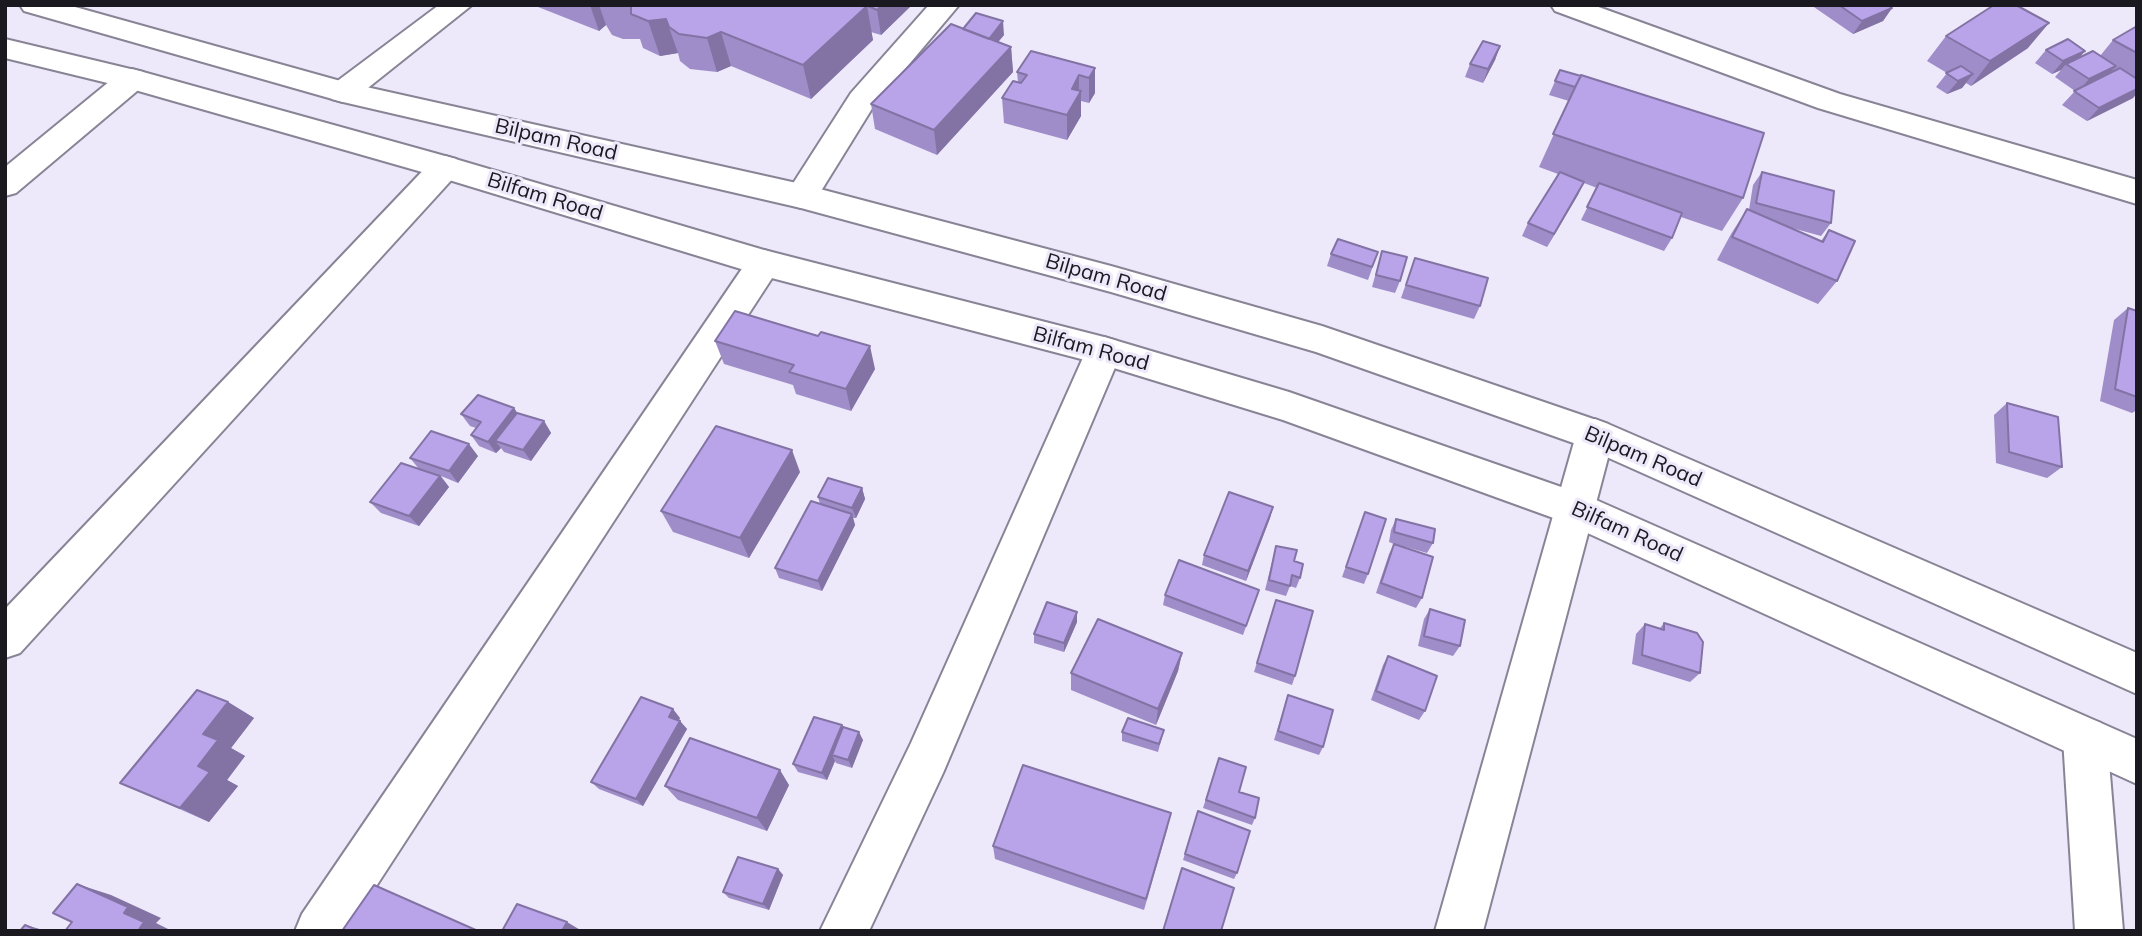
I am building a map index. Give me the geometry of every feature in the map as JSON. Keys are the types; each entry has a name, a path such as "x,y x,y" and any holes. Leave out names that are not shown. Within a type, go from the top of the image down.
{"main road":[{"name":"Bilpam Road","path":"34,5 343,92 801,196 1124,283 1322,340 1595,435 2137,674"},
{"path":"343,92 458,5"},
{"path":"801,196 862,100 945,5"},
{"path":"1565,5 1829,101 2137,192"},
{"name":"Bilfam Road","path":"5,48 132,79 445,167 764,263 1104,351 1289,407 1573,508 2137,762"},
{"path":"5,185 132,79"},
{"path":"5,639 445,167"},
{"path":"319,931 764,263"},
{"path":"844,931 927,758 1104,351"},
{"path":"1459,931 1595,435"},
{"path":"2085,738 2099,931"}],"building":[{"path":"631,5 867,6 803,65 721,32 707,38 679,34 669,27 666,19 648,21 631,14"},
{"path":"866,5 882,5 877,10"},
{"path":"1839,5 1888,5 1892,8 1862,21"},
{"path":"1994,5 2016,5 2049,23 1990,61 1946,36"},
{"path":"976,13 1003,21 989,39 963,29"},
{"path":"951,24 1011,47 934,130 871,104"},
{"path":"2137,26 2137,53 2113,40"},
{"path":"2068,39 2085,51 2063,61 2046,50"},
{"path":"1483,41 1500,46 1488,69 1470,64"},
{"path":"1031,51 1095,68 1089,78 1079,75 1072,89 1081,91 1067,115 1002,98 1013,81 1021,83 1027,75 1017,72"},
{"path":"2093,51 2116,66 2089,79 2066,64"},
{"path":"1961,66 1973,74 1958,81 1946,73"},
{"path":"2120,68 2137,79 2137,89 2099,108 2074,91"},
{"path":"1560,70 1581,76 1575,87 1555,81"},
{"path":"1581,75 1764,133 1743,198 1553,134"},
{"path":"1560,172 1584,182 1554,234 1528,223"},
{"path":"1762,172 1834,191 1831,223 1756,203"},
{"path":"1599,183 1682,213 1672,238 1587,207"},
{"path":"1747,209 1823,242 1829,230 1855,241 1837,281 1732,237"},
{"path":"1338,239 1378,252 1372,267 1331,254"},
{"path":"1382,251 1407,257 1400,281 1376,275"},
{"path":"1415,258 1488,278 1480,306 1406,285"},
{"path":"2128,308 2137,311 2137,397 2115,389"},
{"path":"735,311 818,336 821,332 870,346 846,389 789,372 794,365 715,341"},
{"path":"478,395 514,408 488,442 471,435 481,422 461,414"},
{"path":"2007,403 2058,417 2062,467 2009,452"},
{"path":"517,413 544,421 523,450 495,441"},
{"path":"716,426 792,450 740,538 661,511"},
{"path":"431,431 469,444 449,471 410,458"},
{"path":"401,463 440,476 409,516 370,502"},
{"path":"828,478 862,488 852,508 818,497"},
{"path":"1229,492 1273,507 1248,571 1204,555"},
{"path":"811,501 852,514 818,581 775,568"},
{"path":"1365,512 1386,519 1368,574 1346,567"},
{"path":"1396,519 1435,529 1433,543 1394,532"},
{"path":"1394,544 1433,557 1422,598 1381,583"},
{"path":"1276,546 1297,550 1294,561 1303,564 1300,578 1292,575 1290,586 1269,580"},
{"path":"1179,560 1259,590 1246,626 1165,595"},
{"path":"1276,600 1313,611 1295,676 1257,663"},
{"path":"1047,602 1077,612 1064,643 1034,634"},
{"path":"1430,609 1465,620 1460,646 1424,636"},
{"path":"1098,619 1182,653 1158,709 1071,673"},
{"path":"1664,623 1697,633 1703,642 1700,673 1642,655 1645,624 1664,630"},
{"path":"1388,656 1437,676 1425,711 1376,691"},
{"path":"197,690 228,702 203,734 218,740 198,766 210,772 180,808 120,783"},
{"path":"1288,695 1333,710 1323,747 1278,731"},
{"path":"641,697 673,709 669,717 680,721 636,799 591,782"},
{"path":"814,717 842,725 822,773 793,764"},
{"path":"1128,718 1164,730 1159,744 1122,732"},
{"path":"843,727 859,732 848,760 832,755"},
{"path":"690,738 780,770 757,818 665,786"},
{"path":"1219,758 1246,767 1239,792 1259,798 1255,818 1206,800"},
{"path":"1023,765 1171,813 1146,899 993,846"},
{"path":"1198,811 1250,831 1237,873 1185,854"},
{"path":"738,857 778,869 763,904 723,892"},
{"path":"1182,868 1234,888 1221,931 1163,931"},
{"path":"77,884 128,907 124,913 144,922 138,931 65,931 72,922 53,913"},
{"path":"374,885 478,931 342,931"},
{"path":"517,904 567,922 562,931 502,931"},
{"path":"25,925 39,931 20,931"}]}
